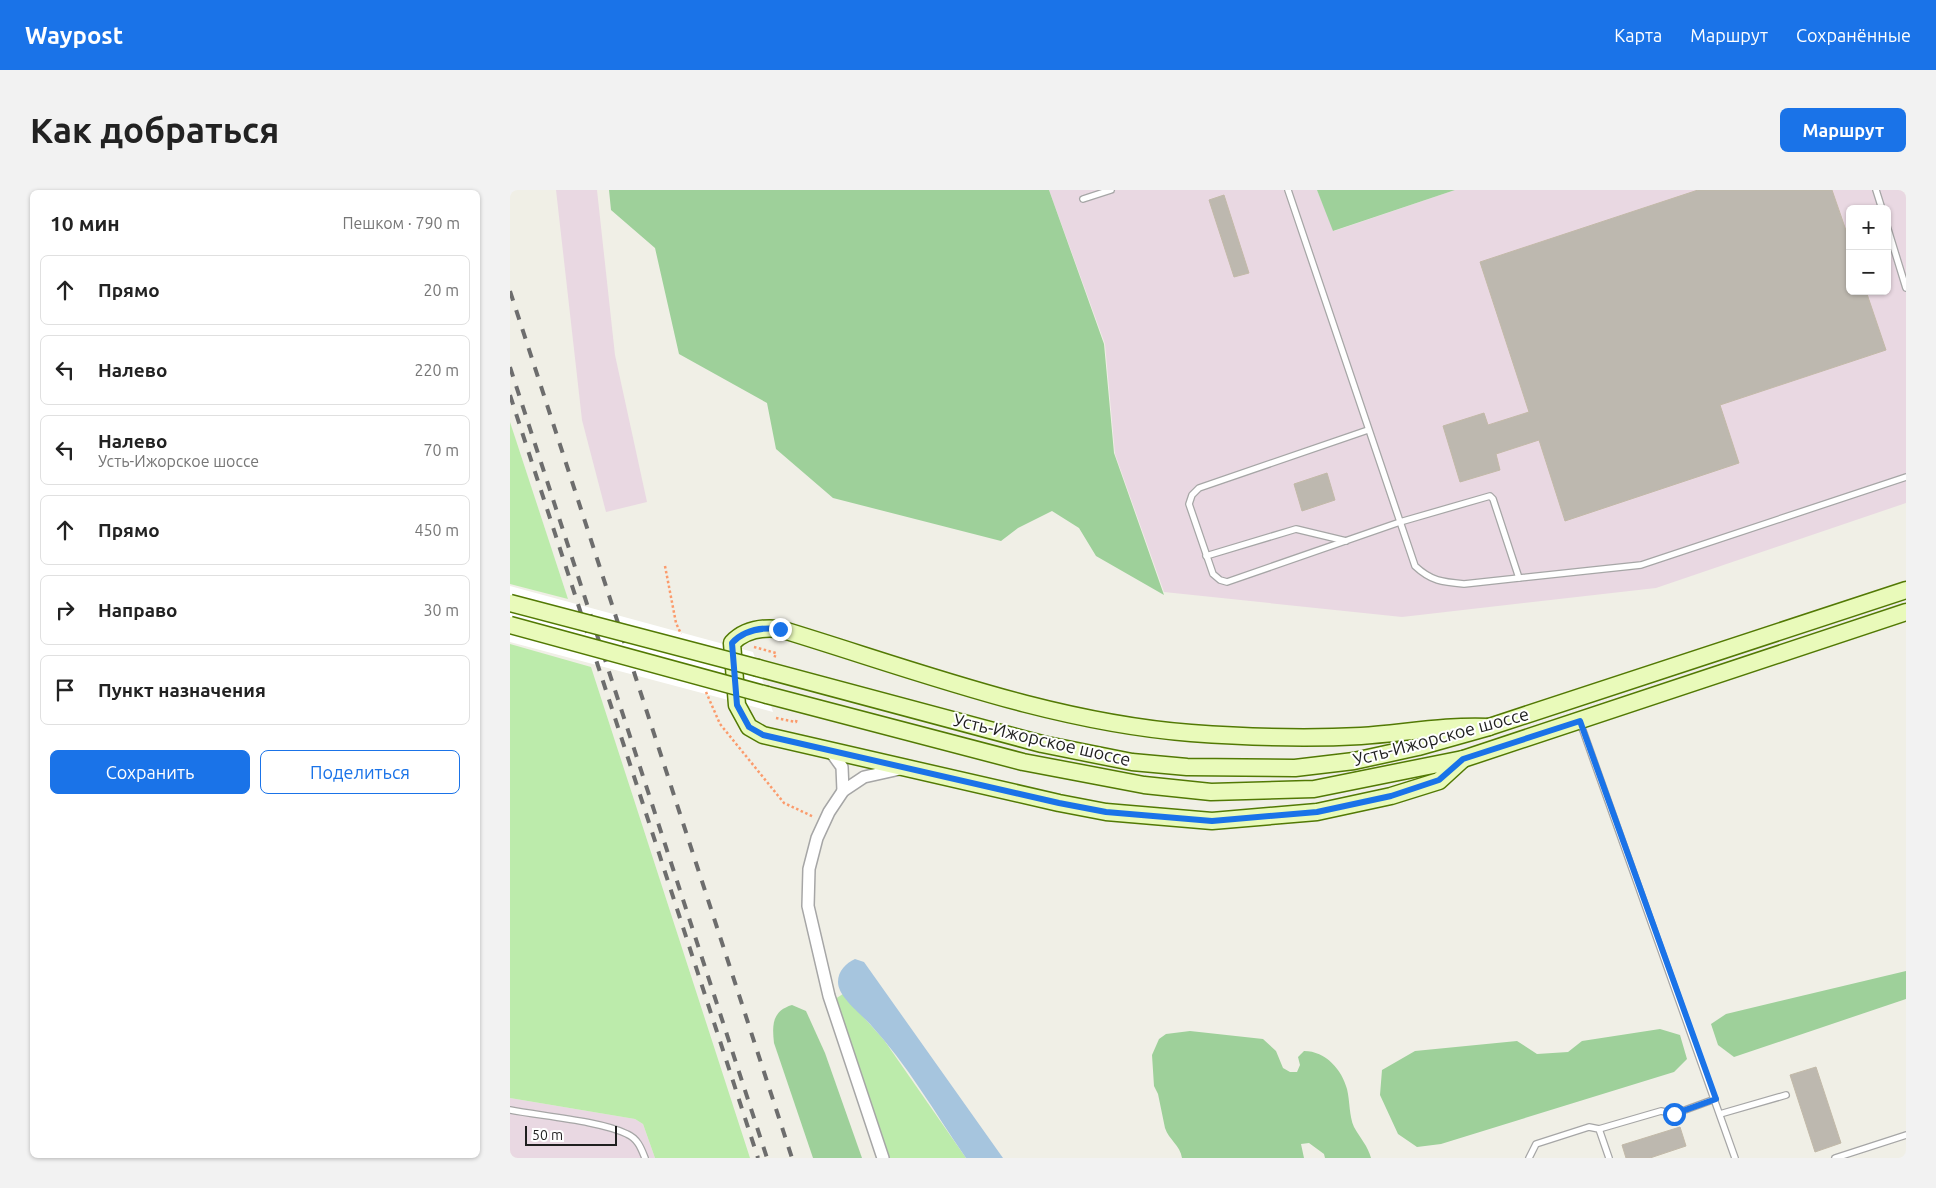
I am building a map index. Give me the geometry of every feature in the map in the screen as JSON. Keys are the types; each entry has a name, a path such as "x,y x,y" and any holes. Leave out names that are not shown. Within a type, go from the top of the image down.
{"street":[{"name":"Усть-Ижорское шоссе","path":"510,603 1042,744 1132,762 1187,767 1295,768 1354,761 1418,747 1489,727 1906,590"},
{"name":"Усть-Ижорское шоссе","path":"510,625 1023,762 1144,786 1211,792 1314,789 1463,759 1906,612"},
{"path":"1463,759 1439,780 1376,800 1317,812 1212,821 1097,810 831,752 763,735 749,727 737,705 732,643 738,637 763,627 780,629 1038,708 1134,727 1192,733 1352,736 1417,732 1460,725 1489,727"},
{"path":"831,752 842,767 842,791"},
{"path":"883,1158 829,996 808,906 810,869 817,838 828,812 842,791 864,777 903,768"}],"lane":[{"path":"1083,199 1111,190"},
{"path":"1288,190 1415,566 1427,577 1464,584 1641,565 1906,477"},
{"path":"1876,190 1881,205"},
{"path":"1891,239 1906,288"},
{"path":"1368,430 1199,488 1192,495 1189,504 1212,574 1220,580 1227,582 1400,522 1490,496 1493,499 1519,578"},
{"path":"1206,556 1296,529 1347,541"},
{"path":"1580,721 1716,1099 1735,1158"},
{"path":"1720,1114 1786,1095"},
{"path":"1529,1158 1536,1144 1590,1127 1599,1129 1661,1110 1674,1114 1716,1099"},
{"path":"510,1110 605,1127 628,1134 639,1143 645,1158"},
{"path":"1599,1129 1609,1158"},
{"path":"1835,1158 1906,1135"}],"path":[{"path":"754,647 776,653"},
{"path":"776,718 796,722"}],"shaded area":[{"path":"556,190 597,190 615,355 647,502 606,512 582,420"},
{"path":"1049,190 1317,190 1334,231 1455,190 1906,190 1906,503 1656,588 1402,617 1164,592 1115,454 1105,344"},
{"path":"510,1098 635,1119 643,1124 655,1158 510,1158"}],"green space":[{"path":"609,190 1049,190 1104,344 1114,453 1164,595 1096,556 1079,528 1052,511 1018,528 1001,541 833,498 776,449 767,403 679,354 655,248 611,210"},
{"path":"1317,190 1455,190 1333,231"},
{"path":"510,422 568,599 510,584"},
{"path":"510,644 591,667 750,1158 655,1158 643,1124 635,1119 510,1098"},
{"path":"1906,971 1906,999 1734,1057 1718,1045 1711,1024 1726,1014"},
{"path":"843,994 884,1040 966,1158 887,1158 835,999"},
{"path":"792,1005 806,1011 825,1053 862,1158 813,1158 774,1043 773,1030 777,1015 780,1011"},
{"path":"1660,1029 1680,1035 1687,1059 1674,1072 1441,1144 1417,1147 1398,1134 1380,1095 1382,1070 1415,1051 1517,1041 1537,1054 1568,1052 1582,1041"},
{"path":"1190,1031 1263,1039 1276,1051 1283,1068 1290,1072 1297,1072 1300,1065 1298,1057 1304,1051 1319,1054 1326,1058 1337,1069 1345,1082 1352,1123 1371,1158 1325,1158 1324,1154 1309,1143 1301,1144 1304,1158 1182,1158 1181,1153 1165,1128 1158,1094 1154,1086 1152,1055 1159,1039 1166,1034"}],"water":[{"path":"855,959 864,962 1003,1158 966,1158 896,1055 846,999 839,988 838,978 843,968"}],"pier":[{"path":"510,586 753,652 773,712 510,642"}],"building":[{"path":"1698,190 1832,190 1846,230 1846,295 1867,295 1886,350 1720,405 1739,463 1565,521 1539,440 1496,454 1500,470 1460,482 1443,426 1484,413 1488,425 1529,412 1480,262"},
{"path":"1224,195 1249,273 1234,277 1209,200"},
{"path":"1327,473 1335,500 1302,511 1294,484"},
{"path":"1816,1067 1841,1143 1815,1152 1790,1075"},
{"path":"1680,1127 1686,1146 1650,1158 1626,1158 1622,1145"}],"railway":[{"path":"510,291 792,1158"},
{"path":"510,367 767,1158"},
{"path":"510,395 758,1158"}],"route":[{"path":"780,629 763,627 747,632 732,643 737,705 749,727 763,735 962,782 1106,812 1212,821 1317,812 1391,796 1439,780 1463,759 1580,721 1716,1099 1674,1114"}]}
